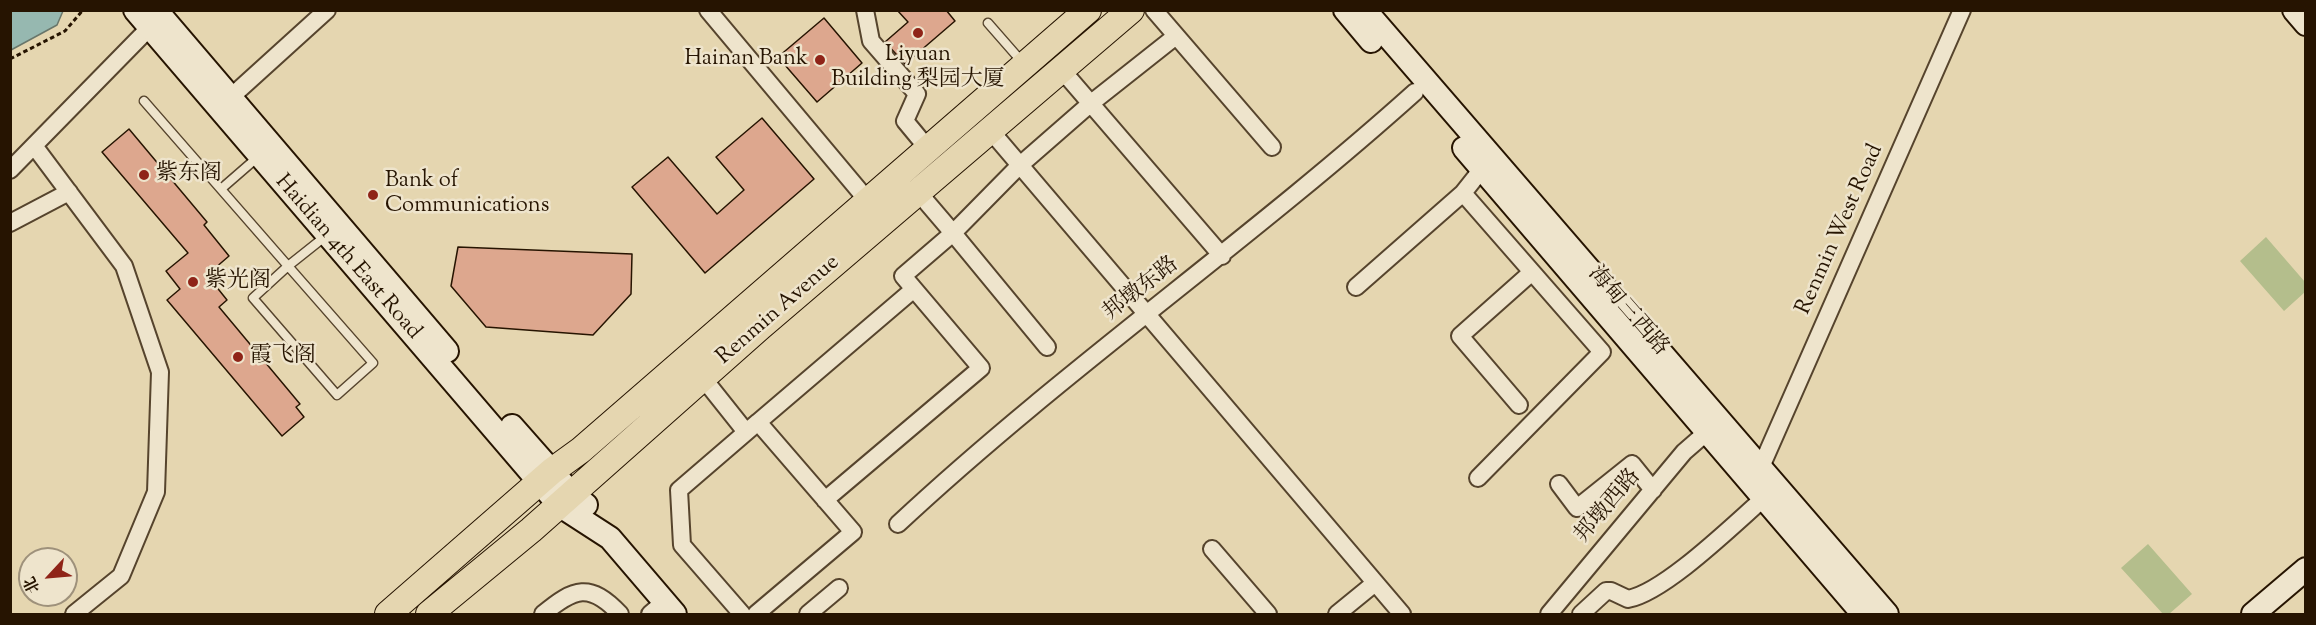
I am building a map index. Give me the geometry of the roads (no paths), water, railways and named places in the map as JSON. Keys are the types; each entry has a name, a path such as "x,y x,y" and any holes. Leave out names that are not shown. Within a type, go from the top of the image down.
{"main road":[{"name":"Renmin Avenue","path":"388,615 929,150 1088,10"},
{"name":"Renmin Avenue","path":"438,612 702,378 1131,10"},
{"name":"海甸三西路","path":"1345,10 1863,615"},
{"name":"海甸三西路","path":"1365,10 1887,615"},
{"path":"2294,10 2306,24"},
{"name":"Haidian 4th East Road","path":"150,16 231,97 565,500"},
{"name":"Haidian 4th East Road","path":"150,16 259,156 327,235 546,477"},
{"path":"565,500 609,538 663,610"},
{"path":"565,500 620,529 692,615"},
{"path":"2253,615 2306,568"},
{"path":"2266,615 2306,579"}],"street":[{"path":"231,97 327,10"},
{"path":"708,10 868,201"},
{"path":"865,10 871,41 917,94 905,121 929,150"},
{"path":"1154,10 1272,147"},
{"name":"Renmin West Road","path":"1761,467 1962,10"},
{"path":"10,170 35,147 150,16"},
{"path":"825,500 981,368 903,276 953,233 1019,166 1090,104 1176,36"},
{"path":"1060,69 1222,256"},
{"name":"邦墩东路","path":"898,524 977,451 1098,352 1222,256 1336,162 1415,92"},
{"path":"990,130 1402,615"},
{"path":"35,147 124,266 160,372 156,492 121,576 74,615"},
{"path":"1356,286 1463,193 1482,169"},
{"path":"10,223 69,192"},
{"path":"918,192 1047,347"},
{"path":"1463,193 1602,352 1478,478"},
{"path":"1519,405 1460,336 1532,272"},
{"path":"742,615 682,545 679,490 914,289"},
{"path":"702,378 752,427"},
{"path":"752,427 758,422 853,532 756,615"},
{"name":"邦墩西路","path":"1549,615 1684,452 1707,432"},
{"path":"1559,484 1578,508 1632,464 1653,490"},
{"path":"1581,615 1606,591 1628,599 1648,592 1684,567 1764,498"},
{"path":"1212,549 1268,615"},
{"path":"1337,615 1375,583"},
{"path":"808,615 839,588"},
{"path":"543,615 562,599 583,591 596,593 620,615"}],"lane":[{"path":"988,23 1026,66"},
{"path":"144,101 220,189 288,266 373,363 337,395 253,298 288,266 327,235"},
{"path":"220,189 259,156"}],"water":[{"path":"11,10 63,11 57,25 11,50"}],"place":[{"name":"Liyuan Building 梨园大厦","path":"918,33"},
{"name":"Hainan Bank","path":"820,60"},
{"name":"紫东阁","path":"144,175"},
{"name":"Bank of Communications","path":"373,195"},
{"name":"紫光阁","path":"193,282"},
{"name":"霞飞阁","path":"238,357"}]}
